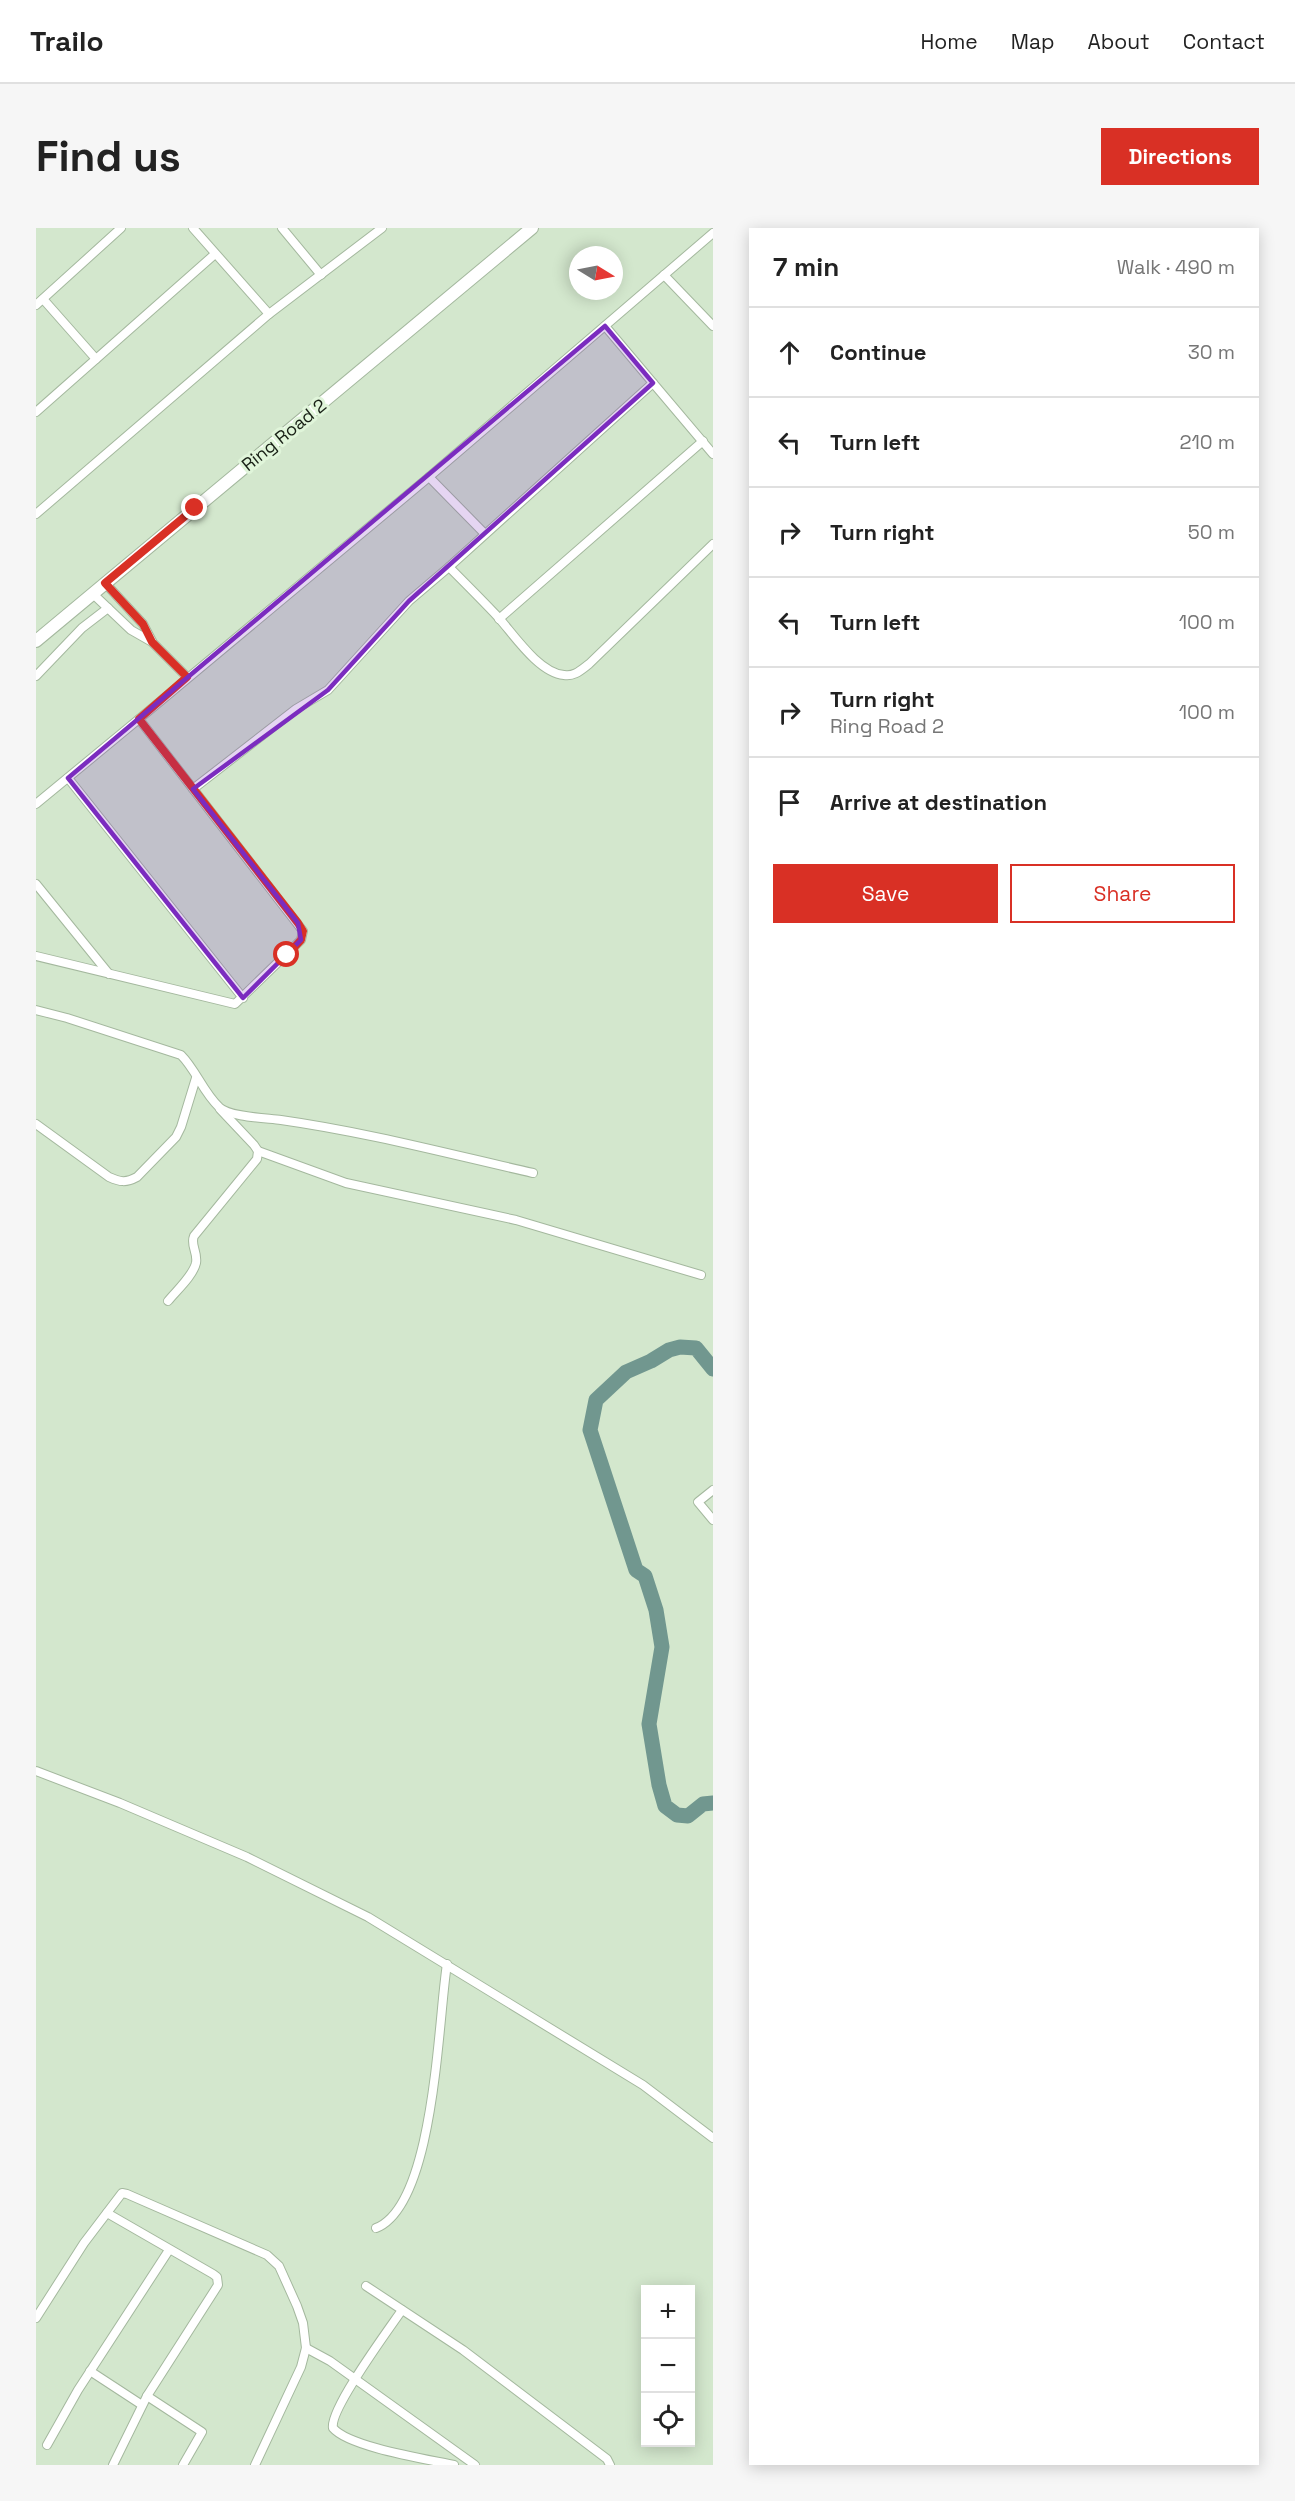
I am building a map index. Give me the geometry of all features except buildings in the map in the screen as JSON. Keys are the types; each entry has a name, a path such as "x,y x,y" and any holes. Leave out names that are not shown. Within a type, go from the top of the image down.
{"main road":[{"name":"Ring Road 2","path":"36,641 532,228"}],"street":[{"path":"36,305 121,228"},
{"path":"193,228 269,314"},
{"path":"282,228 321,275"},
{"path":"36,514 269,314 380,229"},
{"path":"36,804 429,477 713,233"},
{"path":"36,412 214,254"},
{"path":"664,275 713,326"},
{"path":"43,299 96,359"},
{"path":"605,326 713,454"},
{"path":"194,789 296,709 327,690 409,601 653,383"},
{"path":"500,619 703,441"},
{"path":"429,477 484,533"},
{"path":"449,567 542,665 557,674 573,675 589,664 713,544"},
{"path":"105,583 143,624 152,642"},
{"path":"92,593 131,630 152,642 187,677"},
{"path":"36,675 82,628 108,608"},
{"path":"36,956 235,1004 301,940 303,931 139,719"},
{"path":"68,778 243,998"},
{"path":"36,884 109,974"},
{"path":"36,1010 181,1055 190,1064 196,1078 219,1108 258,1151 346,1183 516,1220 701,1275"},
{"path":"36,1124 109,1177 119,1182 129,1182 137,1177 176,1137 196,1078"},
{"path":"219,1108 239,1114 306,1124 533,1173"},
{"path":"168,1301 194,1269 196,1262 191,1242 194,1236 257,1159 258,1151"},
{"path":"713,1490 698,1502 713,1520"},
{"path":"36,1772 120,1803 247,1857 359,1912 643,2085 713,2138"},
{"path":"376,2228 386,2223 400,2208 412,2182 432,2094 447,1964"},
{"path":"36,2318 84,2243 122,2193 267,2255 279,2266 297,2306 303,2323 306,2348 301,2367 255,2465"},
{"path":"107,2213 213,2274 217,2277 218,2285 147,2396 113,2465"},
{"path":"47,2445 90,2371 169,2250"},
{"path":"366,2286 463,2350 607,2459 610,2465"},
{"path":"402,2310 355,2379 332,2423 338,2434 355,2442 453,2465"},
{"path":"306,2348 330,2361 475,2465"},
{"path":"90,2371 142,2405"},
{"path":"147,2396 202,2432 183,2465"}],"highlighted area":[{"path":"605,326 653,383 409,601 328,690 193,789 298,923 301,940 243,998 68,778"}],"waterway":[{"path":"713,1369 696,1348 680,1347 669,1350 626,1372 596,1400 590,1430 636,1570 645,1576 656,1610 662,1647 649,1724 659,1785 665,1806 677,1815 688,1816 703,1804 713,1803"}],"route":[{"path":"195,508 105,583 143,624 152,642 187,677 139,719 298,923 303,931 301,940 287,955"}]}
